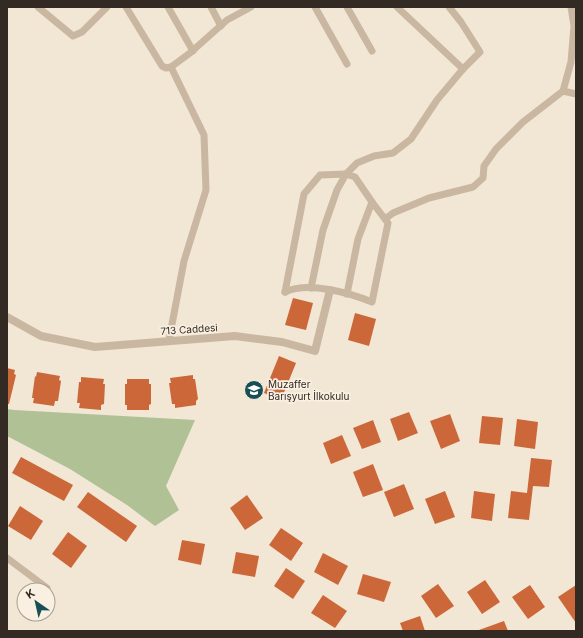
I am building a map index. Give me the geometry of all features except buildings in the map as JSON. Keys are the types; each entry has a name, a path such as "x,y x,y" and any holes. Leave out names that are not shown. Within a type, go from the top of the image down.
{"street":[{"path":"38,7 73,36 82,32 107,7"},
{"path":"126,7 162,66 166,68 171,67 193,51 227,20 250,7"},
{"path":"168,7 193,51"},
{"path":"211,7 221,26"},
{"path":"315,7 347,64"},
{"path":"347,7 372,51"},
{"path":"397,7 463,69"},
{"path":"311,288 323,230 337,190 346,174 357,163 374,156 393,153 411,139 437,100 463,69 480,52 461,22 449,7"},
{"path":"385,219 393,213 429,198 473,187 483,178 484,166 496,149 523,122 563,91 571,62 574,26 571,7"},
{"path":"169,340 184,261 206,190 204,135 171,67"},
{"path":"563,91 576,94"},
{"path":"346,174 355,177 388,223 372,302 358,296 318,288 290,289 285,292 304,194 320,175 346,174"},
{"path":"347,294 358,239 372,202"},
{"name":"713 Caddesi","path":"7,317 41,336 95,347 235,336 282,342 315,351 330,290"},
{"path":"7,558 40,582"}],"green space":[{"path":"7,409 195,420 166,486 179,510 155,526 127,505 70,469 7,436"}],"place":[{"name":"Muzaffer Barışyurt İlkokulu","path":"254,390"}]}
